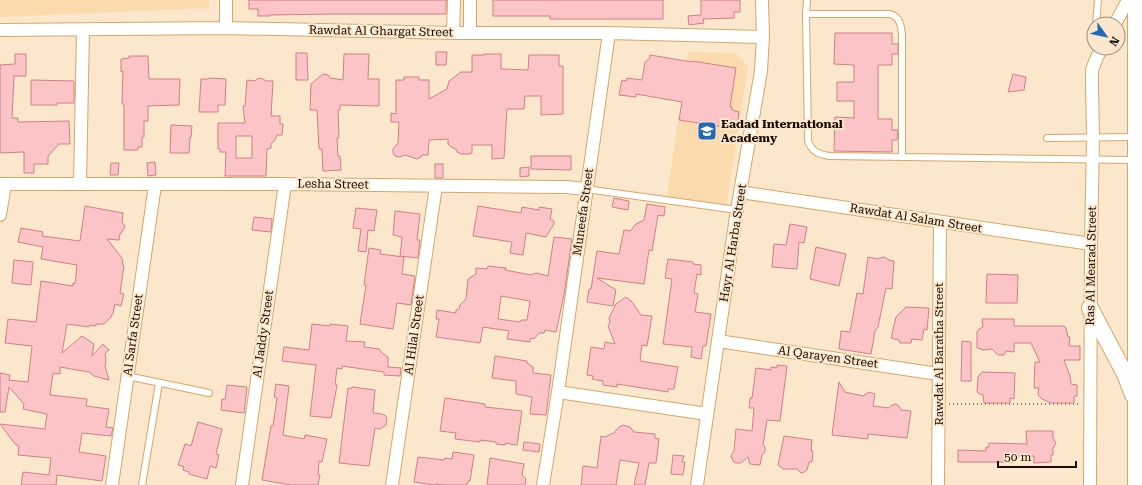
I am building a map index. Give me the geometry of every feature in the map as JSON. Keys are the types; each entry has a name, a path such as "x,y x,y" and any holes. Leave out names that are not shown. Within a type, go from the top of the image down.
{"street":[{"path":"226,0 226,28"},
{"path":"453,33 454,0"},
{"path":"470,0 470,33"},
{"name":"Hayr Al Harba Street","path":"697,485 737,210 761,71 763,37 762,0"},
{"path":"1119,16 1128,0"},
{"path":"1136,0 1136,485"},
{"name":"Rawdat Al Ghargat Street","path":"0,30 226,28 453,33 609,33 763,37"},
{"path":"80,184 83,30"},
{"name":"Muneefa Street","path":"543,485 558,392 609,33"},
{"name":"Ras Al Mearad Street","path":"1090,485 1090,308 1093,160 1092,70 1096,56"},
{"path":"0,215 2,184"},
{"name":"Lesha Street","path":"2,184 285,184 566,187 586,189"},
{"name":"Al Sarfa Street","path":"112,485 155,184"},
{"name":"Al Jaddy Street","path":"242,485 285,184"},
{"name":"Al Hilal Street","path":"392,485 436,186"},
{"name":"Rawdat Al Salam Street","path":"740,192 1091,244"},
{"name":"Rawdat Al Baratha Street","path":"938,485 940,222"},
{"path":"1090,308 1125,374 1136,405"},
{"name":"Al Qarayen Street","path":"718,341 938,374"},
{"path":"558,392 707,414"}],"lane":[{"path":"807,0 808,141 814,152 820,155 1135,160"},
{"path":"1097,16 1098,0"},
{"path":"806,14 890,14 898,18 902,35 902,157"},
{"path":"1047,138 1135,137"},
{"path":"586,189 737,210"},
{"path":"127,376 208,393"},
{"path":"142,485 159,383"}],"path":[{"path":"938,404 1090,404"}],"shaded area":[{"path":"0,0 209,0 209,8 0,17"},
{"name":"Eadad International Academy","path":"688,52 736,53 748,66 726,207 667,197"}],"building":[{"path":"249,0 446,0 446,14 333,14 258,16 258,9 249,9"},
{"path":"493,0 663,0 663,19 550,19 550,16 493,16"},
{"path":"701,0 740,0 740,12 734,12 734,18 703,19 704,23 689,25 688,16 701,15"},
{"path":"835,33 892,33 892,44 898,44 898,54 892,54 892,65 878,65 878,119 892,119 892,130 898,130 897,140 892,140 892,152 834,151 835,117 854,118 854,101 837,101 837,82 854,82 854,65 834,64"},
{"path":"436,52 447,52 446,65 436,65"},
{"path":"296,53 307,53 308,80 296,80"},
{"path":"15,54 26,54 26,76 14,76 12,118 18,118 18,122 69,121 70,144 59,144 48,156 48,164 34,164 34,173 24,173 24,152 0,153 0,65 15,64"},
{"path":"344,54 369,54 368,79 379,79 379,106 340,105 340,110 338,110 339,138 337,138 338,156 340,156 341,170 323,171 322,149 319,149 317,110 310,110 311,84 323,74 328,75 330,78 343,80"},
{"path":"501,54 501,69 528,70 529,55 559,55 559,66 563,66 563,114 541,115 541,96 525,96 524,109 507,109 504,158 492,159 492,145 472,145 472,153 461,154 448,144 448,139 429,140 428,155 422,155 417,159 405,155 399,157 395,156 393,149 398,143 399,122 391,122 391,113 396,114 396,80 404,80 404,77 419,77 419,80 429,80 429,99 447,89 449,81 461,72 472,72 472,55"},
{"path":"650,55 736,68 730,107 732,107 732,110 739,112 737,129 679,120 682,102 636,94 636,97 619,95 622,80 626,81 627,78 642,80 645,62 650,58"},
{"path":"129,56 148,56 149,79 180,79 179,105 148,106 148,121 144,121 144,137 142,137 142,147 138,147 138,150 124,150 124,104 122,104 123,71 121,72 121,59 129,58"},
{"path":"1013,74 1026,77 1024,90 1008,92"},
{"path":"258,78 266,81 273,81 271,116 280,116 280,124 283,124 282,135 277,135 271,144 271,148 267,149 266,176 225,176 226,152 220,152 220,149 218,149 218,123 245,123 243,106 245,106 247,80 255,81","holes":["236,136 252,136 252,158 236,158"]},
{"path":"201,79 226,79 225,105 218,105 218,112 199,112"},
{"path":"31,80 74,81 74,103 57,103 57,105 31,105"},
{"path":"171,125 192,126 189,153 170,153"},
{"path":"531,156 571,156 571,170 531,169"},
{"path":"155,162 156,175 148,176 147,163"},
{"path":"111,163 119,163 118,175 110,175"},
{"path":"435,164 443,164 443,178 435,178"},
{"path":"529,167 529,176 520,177 520,168"},
{"path":"614,198 629,201 628,210 612,207"},
{"path":"647,204 665,207 664,216 658,215 652,251 649,250 644,284 597,278 616,290 613,306 587,302 589,289 591,289 597,251 619,254 624,230 630,231 636,224 644,220"},
{"path":"85,206 123,213 122,222 125,226 120,234 119,240 107,239 122,258 124,266 120,293 124,294 121,306 115,304 111,317 104,324 96,324 96,326 90,325 89,327 67,324 62,353 82,336 94,344 92,356 103,344 109,350 105,354 105,366 109,380 94,376 89,372 60,367 60,374 53,373 50,395 87,399 86,406 109,409 106,427 113,428 111,436 82,433 79,452 106,456 102,481 57,475 56,485 21,485 23,472 49,475 51,458 18,455 19,446 15,444 0,424 45,429 47,414 23,409 24,404 9,387 5,412 0,412 0,373 10,375 9,380 28,382 32,346 5,343 8,319 36,322 41,281 73,286 73,283 75,284 77,265 41,259 43,247 18,242 21,228 43,232 42,236 80,241"},
{"path":"478,206 521,213 522,207 539,210 539,207 552,209 550,219 554,221 554,224 546,237 526,233 523,255 510,253 512,242 473,236"},
{"path":"356,208 377,210 374,231 368,230 366,252 358,251 361,229 353,228"},
{"path":"395,211 420,214 417,240 420,240 418,258 400,256 402,237 393,235"},
{"path":"254,217 272,219 271,232 252,230"},
{"path":"790,224 807,227 804,243 799,242 797,269 772,267 774,244 786,245"},
{"path":"554,237 572,239 564,295 556,332 545,330 544,333 539,333 535,338 530,339 530,342 507,339 509,331 483,327 480,343 436,337 439,319 436,319 437,310 456,313 456,310 459,309 460,305 466,299 468,279 476,274 476,268 487,269 488,266 506,268 505,270 531,275 536,273 548,276","holes":["501,296 530,301 527,320 521,320 520,322 498,319"]},
{"path":"816,247 846,254 839,286 810,279"},
{"path":"369,248 381,250 380,254 404,257 402,274 415,276 411,305 397,303 393,329 360,324 366,285 364,285"},
{"path":"868,257 878,259 884,257 894,261 892,289 886,288 871,354 839,349 841,331 850,332 857,293 863,294"},
{"path":"668,259 693,262 693,264 701,265 701,275 697,274 694,293 698,294 695,312 711,314 706,346 703,346 701,359 691,357 692,347 663,344 672,279 665,278"},
{"path":"14,260 33,262 31,285 12,283"},
{"path":"987,274 1018,275 1017,303 986,303"},
{"path":"626,297 632,302 641,315 652,316 647,346 642,345 640,361 678,367 674,389 668,389 668,392 617,384 617,387 603,385 603,381 592,379 593,376 587,375 591,347 604,349 605,342 615,344 608,326 610,323 609,318 616,304"},
{"path":"906,307 929,308 927,330 924,329 922,340 912,339 911,343 900,343 899,340 891,338 896,317"},
{"path":"982,319 1014,319 1014,326 1064,326 1068,337 1070,337 1069,346 1080,346 1080,360 1064,360 1070,376 1071,384 1077,385 1077,396 1074,396 1074,403 1051,403 1042,399 1038,395 1039,388 1034,388 1035,362 1040,362 1031,343 1014,343 1014,352 1006,351 1004,355 998,355 992,349 984,350 977,348 977,332 983,327"},
{"path":"312,324 348,326 346,341 365,342 364,347 379,349 388,357 388,367 401,368 400,376 384,375 384,372 342,366 342,369 337,368 335,384 337,385 331,418 310,416 316,365 282,361 284,347 309,350"},
{"path":"962,341 971,342 971,381 961,381"},
{"path":"495,356 527,361 527,363 533,367 533,373 551,375 546,415 530,414 532,397 516,394 516,381 492,378"},
{"path":"777,365 787,366 780,421 767,420 763,445 765,447 765,452 762,455 760,465 750,464 748,457 741,463 736,463 733,461 731,456 734,451 736,429 752,431 754,408 749,408 750,398 752,398 756,368 771,370 771,367 777,368"},
{"path":"982,372 1015,373 1014,399 1010,398 1010,403 984,403 983,395 977,392 978,377"},
{"path":"839,382 845,392 863,396 869,392 875,394 873,406 889,408 896,404 901,410 911,411 907,438 868,434 868,439 832,435"},
{"path":"276,384 289,386 283,435 304,439 305,435 327,439 322,462 319,461 318,475 320,475 318,485 291,485 262,480 271,426 273,426 277,398 274,397"},
{"path":"227,385 247,387 244,413 221,410 222,399 225,400"},
{"path":"352,387 375,390 373,413 386,416 387,420 386,425 380,429 375,428 369,466 339,463 348,388 351,389"},
{"path":"445,398 485,404 485,407 522,411 517,445 505,443 505,445 496,444 496,442 480,440 480,442 455,439 456,433 440,431"},
{"path":"198,422 222,429 216,454 219,455 216,468 210,466 207,479 189,474 189,472 183,470 184,467 178,465 185,444 191,446"},
{"path":"623,425 630,427 634,432 655,434 655,438 659,439 656,463 649,463 645,485 634,485 639,463 620,460 616,485 581,485 583,466 597,468 601,436 605,437 614,433"},
{"path":"1026,431 1053,431 1053,438 1056,443 1053,448 1053,455 1051,455 1051,462 1034,463 1034,456 1014,456 1014,462 958,462 958,450 986,451 986,447 989,447 989,443 1027,444"},
{"path":"784,436 812,440 812,462 809,462 807,470 804,472 801,473 797,469 783,469 778,465"},
{"path":"524,442 540,444 539,452 523,450"},
{"path":"453,452 474,455 470,481 468,481 467,485 434,485 414,482 418,457 444,460 445,458 452,459"},
{"path":"673,455 684,456 682,462 685,462 683,475 671,474"},
{"path":"490,458 524,464 522,475 526,479 525,485 487,485"}],"place":[{"name":"Eadad International Academy","path":"707,131"}]}
